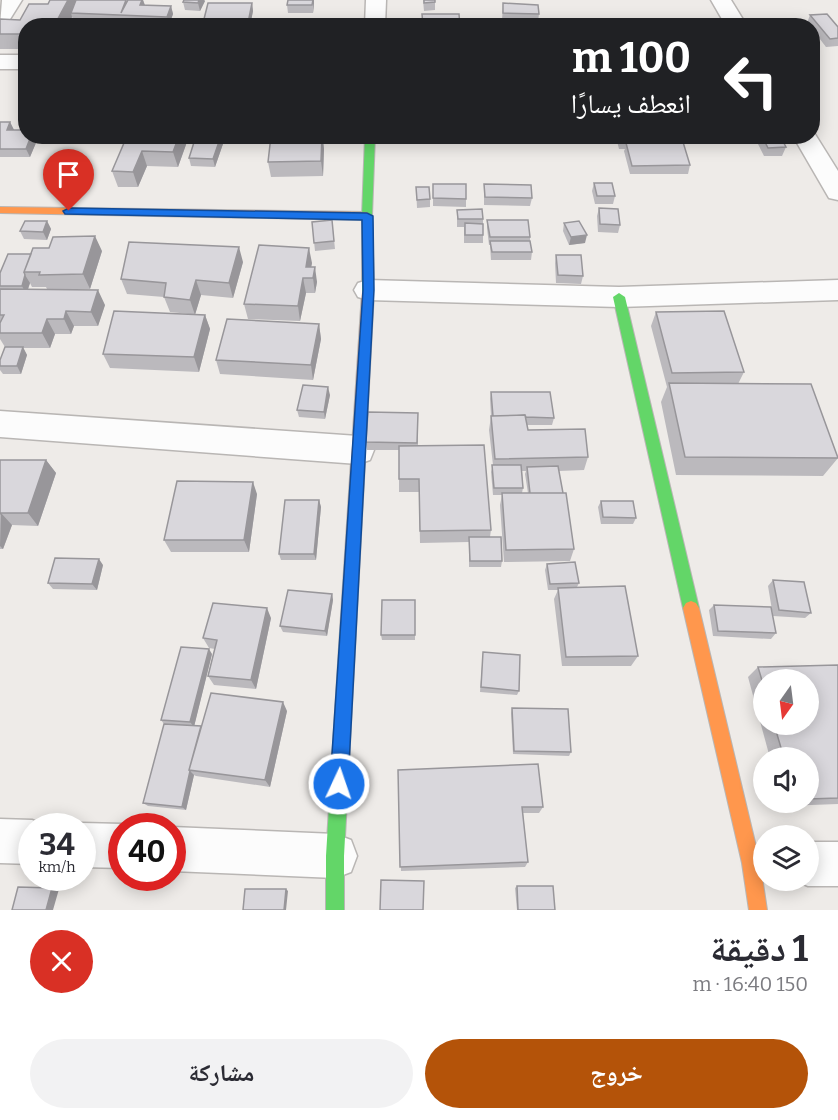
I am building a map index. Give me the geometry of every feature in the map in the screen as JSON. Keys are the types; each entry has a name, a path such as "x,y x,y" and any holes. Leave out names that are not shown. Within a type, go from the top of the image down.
{"street":[{"path":"0,20 12,0"},
{"path":"375,18 376,0"},
{"path":"721,0 732,18"},
{"path":"0,62 18,62"},
{"path":"335,910 335,856 368,290 367,216 370,144"},
{"path":"810,144 838,192"},
{"path":"0,210 367,216"},
{"path":"368,290 618,297 838,290"},
{"path":"618,297 753,847"},
{"path":"0,424 358,450"},
{"path":"0,841 18,842"},
{"path":"186,850 335,856"},
{"path":"819,864 838,864"},
{"path":"758,891 758,910"}],"building":[{"path":"50,0 68,0 58,18 21,18 29,4 48,4"},
{"path":"76,0 126,0 121,13 128,0 142,0 140,5 171,6 167,17 71,13"},
{"path":"184,0 199,0 198,3 183,2"},
{"path":"288,0 313,0 312,5 287,5"},
{"path":"424,0 435,0 435,2 424,3"},
{"path":"208,3 252,3 249,18 204,18"},
{"path":"503,3 538,5 539,14 503,13"},
{"path":"422,14 459,14 459,18 422,18"},
{"path":"827,14 838,27 838,38 830,39 820,27 820,18 812,18 810,15"},
{"path":"0,19 18,20 18,34 0,34"},
{"path":"0,122 10,122 7,130 18,130 18,144 28,144 26,149 0,149"},
{"path":"124,144 176,144 173,152 142,151 133,172 112,171"},
{"path":"193,144 218,144 213,159 189,158"},
{"path":"270,144 322,144 321,161 268,162"},
{"path":"626,144 684,144 690,165 632,166"},
{"path":"766,144 784,144 786,147 768,148"},
{"path":"594,183 612,183 615,196 597,196"},
{"path":"433,184 466,184 466,199 433,198"},
{"path":"484,184 531,185 532,198 485,197"},
{"path":"416,187 429,187 430,199 417,200"},
{"path":"599,208 618,209 620,225 600,224"},
{"path":"482,209 483,219 458,219 457,210"},
{"path":"332,220 334,241 314,243 312,222"},
{"path":"487,220 528,220 530,237 490,237"},
{"path":"25,221 47,221 43,232 20,231"},
{"path":"579,221 587,235 571,237 564,223"},
{"path":"465,223 483,224 483,235 465,235"},
{"path":"95,236 83,274 39,275 40,272 24,272 33,248 49,248 53,237"},
{"path":"490,241 530,241 532,252 492,252"},
{"path":"129,242 239,247 229,283 196,280 190,300 164,297 166,283 121,279"},
{"path":"259,245 309,248 306,267 315,267 313,278 303,278 298,306 244,304"},
{"path":"8,254 31,254 24,272 22,286 0,286 0,273"},
{"path":"556,255 581,255 583,276 558,275"},
{"path":"0,289 98,290 91,312 66,311 64,319 47,319 42,333 0,333 0,323 4,315 0,315"},
{"path":"114,311 205,315 194,357 103,354"},
{"path":"724,311 744,372 672,373 656,312"},
{"path":"227,319 319,324 311,365 216,360"},
{"path":"5,347 23,347 17,366 0,366"},
{"path":"669,383 811,384 838,458 685,457"},
{"path":"303,385 328,387 324,412 297,410"},
{"path":"491,392 550,392 554,418 526,417 525,415 493,416"},
{"path":"368,412 418,413 417,443 366,442"},
{"path":"525,415 528,430 585,429 588,457 495,459 491,416"},
{"path":"484,445 491,530 420,531 419,479 399,479 399,446"},
{"path":"0,460 46,460 28,513 0,514"},
{"path":"492,465 521,465 523,488 494,488"},
{"path":"558,466 563,493 530,493 527,467"},
{"path":"177,481 253,482 244,540 164,540"},
{"path":"502,493 566,493 574,549 506,550"},
{"path":"285,500 319,500 314,554 279,554"},
{"path":"601,501 633,501 636,518 603,517"},
{"path":"469,537 501,537 502,561 470,561"},
{"path":"55,558 99,559 92,584 48,583"},
{"path":"575,562 579,583 550,584 547,564"},
{"path":"773,580 804,582 811,613 779,610"},
{"path":"625,586 638,656 566,657 558,588"},
{"path":"288,590 332,594 325,631 280,626"},
{"path":"382,600 415,600 415,635 381,635"},
{"path":"213,603 267,608 251,680 208,676 217,640 203,638"},
{"path":"714,605 771,607 776,633 718,631"},
{"path":"181,647 209,649 190,722 161,720"},
{"path":"483,652 520,655 519,691 481,687"},
{"path":"838,665 838,798 819,799 819,747 781,747 777,735 819,735 819,669 759,669 758,667"},
{"path":"211,693 283,702 265,780 189,770"},
{"path":"512,708 568,709 571,752 514,751"},
{"path":"164,724 201,726 182,807 143,803"},
{"path":"538,764 543,807 522,807 528,862 400,867 398,770"},
{"path":"381,880 424,881 423,910 380,910"},
{"path":"517,886 553,886 555,910 518,910"},
{"path":"18,887 18,891 51,891 46,910 12,910"},
{"path":"245,889 286,889 284,910 243,910"}],"traffic: fast":[{"path":"368,292 367,216 370,144"},
{"path":"619,297 691,608"},
{"path":"335,910 335,856 348,631"}],"traffic: slow":[{"path":"0,210 367,216"},
{"path":"348,631 368,292"},
{"path":"691,608 751,863 758,910"}],"route":[{"path":"69,211 367,216 368,290 339,784"}]}
